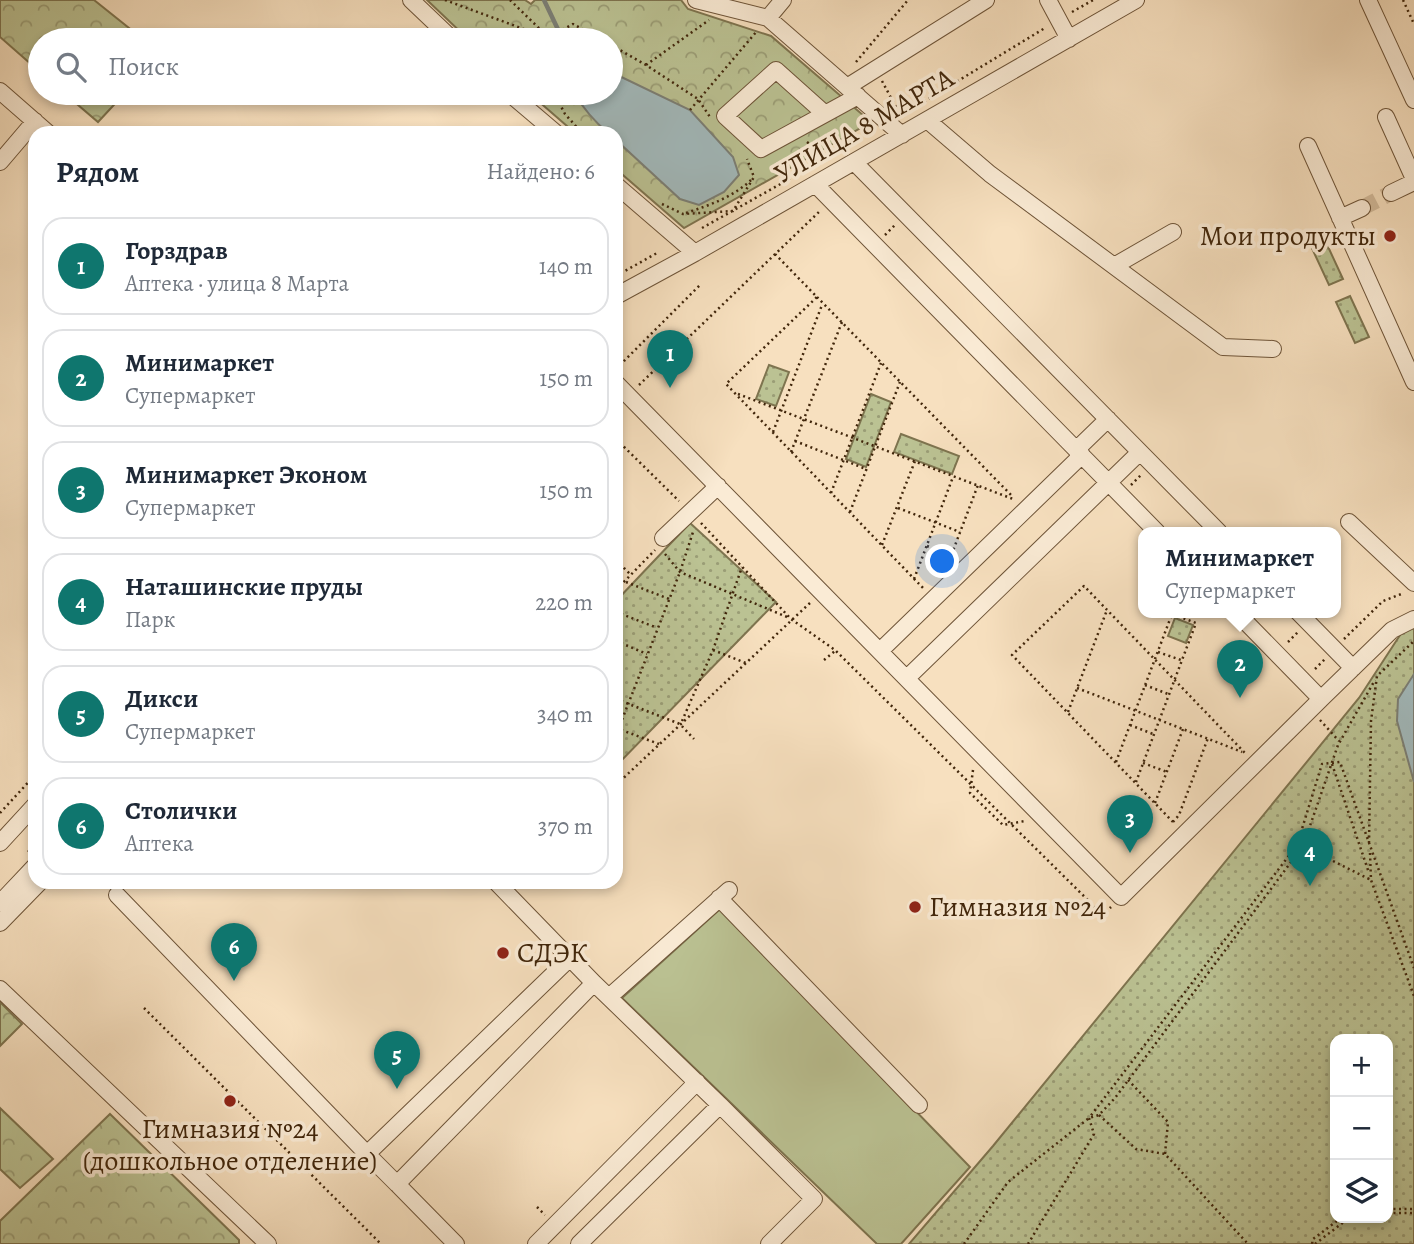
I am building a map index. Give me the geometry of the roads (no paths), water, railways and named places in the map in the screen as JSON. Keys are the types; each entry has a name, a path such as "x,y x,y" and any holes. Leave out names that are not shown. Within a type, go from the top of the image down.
{"street":[{"path":"411,0 440,28"},
{"path":"696,0 768,18 902,135"},
{"path":"768,18 783,0"},
{"path":"824,113 776,70 725,116 761,149 824,113 875,69 986,0"},
{"path":"1048,0 1069,39"},
{"name":"УЛИЦА 8 МАРТА","path":"623,292 1136,0"},
{"path":"1368,0 1414,100"},
{"path":"0,91 40,126"},
{"path":"523,105 548,126"},
{"path":"1386,117 1414,180 1391,193"},
{"path":"927,120 990,174 1223,347 1273,349"},
{"path":"30,126 34,121"},
{"path":"0,162 28,128"},
{"path":"1308,146 1340,219 1409,358 1414,382"},
{"path":"854,162 1214,527"},
{"path":"815,184 1152,527"},
{"path":"623,191 695,253"},
{"path":"1340,219 1362,208"},
{"path":"1114,266 1173,232"},
{"path":"623,390 1121,897 1392,630 1414,619"},
{"path":"880,651 1079,453 1108,419"},
{"path":"907,678 1140,452"},
{"path":"663,538 694,516 718,486"},
{"path":"1349,522 1414,583"},
{"path":"1242,618 1304,681 1316,705"},
{"path":"1304,618 1353,668"},
{"path":"0,843 28,813"},
{"path":"0,903 28,873"},
{"path":"0,923 33,889"},
{"path":"503,889 594,983 814,1199 769,1244"},
{"path":"609,997 724,894 919,1105"},
{"path":"117,895 456,1244"},
{"path":"368,1154 570,958"},
{"path":"397,1184 594,983"},
{"path":"0,989 268,1244"},
{"path":"536,1244 697,1082"},
{"path":"579,1244 720,1105"}],"water":[{"path":"623,78 690,110 733,157 739,175 724,192 699,205 680,199 623,146 623,126 600,126 582,105 623,105"},
{"path":"1414,674 1414,782 1397,721 1398,699"}],"waterway":[{"path":"544,0 557,28"}],"tunnel":[{"path":"1362,208 1391,193"}],"place":[{"name":"Мои продукты","path":"1390,236"},
{"name":"Горздрав","path":"670,388"},
{"name":"Минимаркет","path":"1240,698"},
{"name":"Минимаркет Эконом","path":"1130,853"},
{"name":"Наташинские пруды","path":"1310,886"},
{"name":"Гимназия №24","path":"915,907"},
{"name":"СДЭК","path":"503,953"},
{"name":"Столички","path":"234,981"},
{"name":"Дикси","path":"397,1089"},
{"name":"Гимназия №24 (дошкольное отделение)","path":"230,1101"}]}
